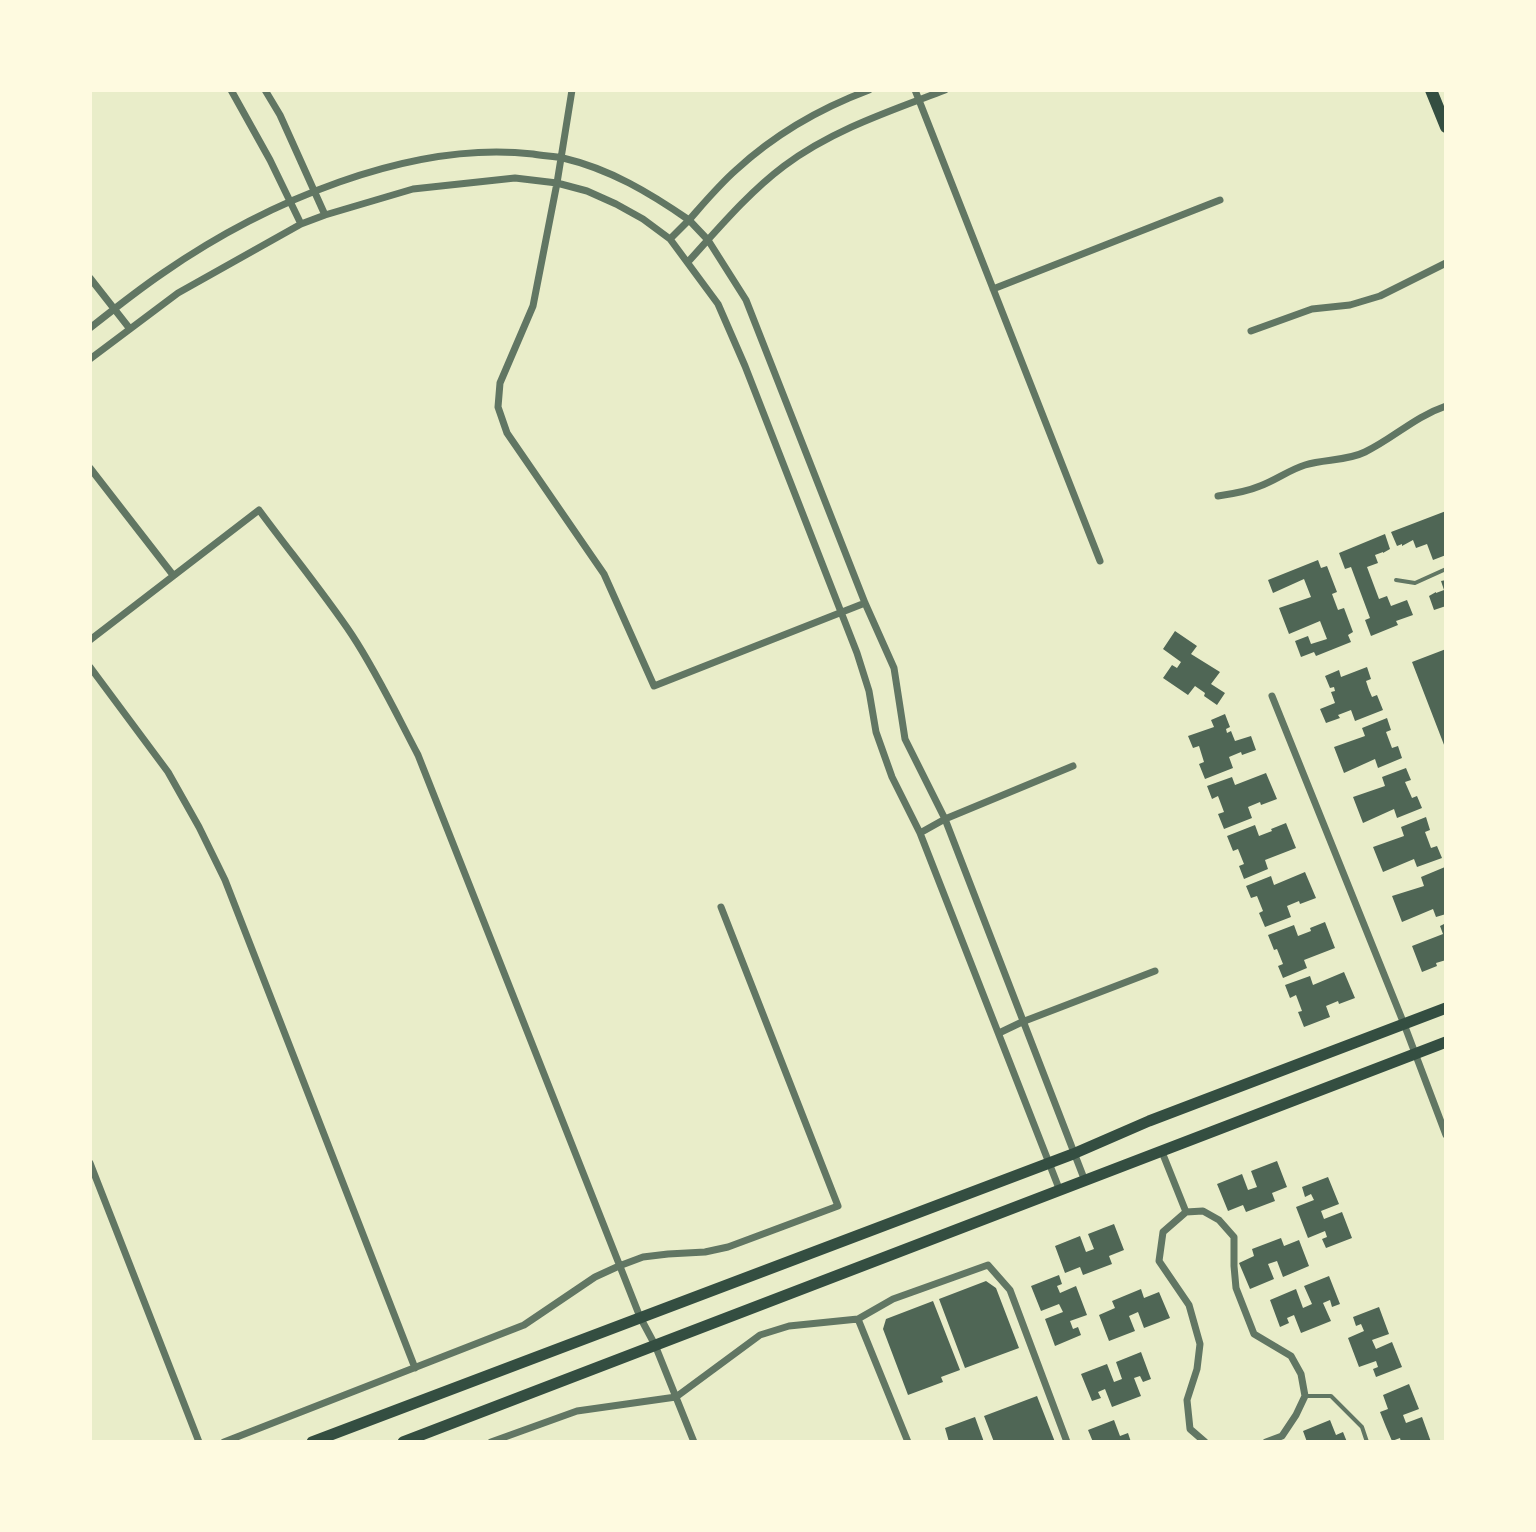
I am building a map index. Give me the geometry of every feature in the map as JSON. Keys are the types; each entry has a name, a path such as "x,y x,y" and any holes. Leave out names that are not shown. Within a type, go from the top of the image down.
{"main road":[{"path":"1431,90 1446,127"},
{"path":"312,1442 1073,1154 1163,1116 1446,1008"},
{"path":"403,1442 1446,1042"}],"street":[{"path":"231,90 301,224"},
{"path":"265,90 280,115 325,215"},
{"path":"572,90 533,306 500,383 498,407 507,433 604,574 654,686 865,603"},
{"path":"670,239 735,170 767,145 827,108 869,90"},
{"path":"915,90 1100,561"},
{"path":"688,262 754,192 812,147 861,123 945,90"},
{"path":"90,328 200,249 290,201 391,166 442,156 505,151 562,158 625,180 689,220 708,240 746,300 865,603 894,668 905,739 945,819 1085,1181"},
{"path":"90,359 178,293 301,224 413,189 515,178 557,183 587,191 616,204 670,239 718,304 734,341 857,653 869,691 876,732 892,777 920,833 1060,1191"},
{"path":"993,289 1220,200"},
{"path":"1251,331 1312,309 1350,305 1380,296 1446,263"},
{"path":"90,278 130,329"},
{"path":"1218,496 1259,487 1300,466 1356,456 1410,422 1446,406"},
{"path":"90,468 173,575"},
{"path":"90,640 259,510 353,637 418,755 619,1266 694,1442"},
{"path":"90,667 168,772 225,880 415,1368"},
{"path":"1272,696 1446,1135"},
{"path":"920,833 945,819 1073,766"},
{"path":"224,1442 524,1325 595,1277 619,1266 643,1257 728,1247 838,1206 721,907"},
{"path":"999,1033 1155,971"},
{"path":"1162,1152 1186,1212"},
{"path":"90,1163 199,1442"},
{"path":"1205,1442 1190,1429 1187,1400 1197,1369 1200,1344 1189,1305 1159,1261 1163,1232 1186,1212 1203,1211 1219,1220 1234,1237 1236,1288 1254,1334 1291,1356 1301,1374 1305,1396 1296,1415 1282,1436 1266,1442"},
{"path":"491,1442 577,1411 676,1397 760,1335 789,1326 858,1319 893,1299 988,1265 1010,1290 1067,1442"},
{"path":"858,1319 908,1442"}],"lane":[{"path":"1396,580 1415,583 1446,569"},
{"path":"1305,1396 1331,1396 1362,1427 1367,1442"}],"building":[{"path":"1446,511 1446,555 1433,560 1427,544 1416,548 1413,540 1397,546 1391,532"},
{"path":"1385,534 1390,549 1375,555 1378,563 1367,567 1379,599 1387,596 1391,606 1407,600 1413,615 1371,636 1365,620 1370,618 1351,567 1345,569 1339,553"},
{"path":"1318,560 1321,568 1327,566 1337,592 1332,594 1338,610 1344,608 1353,632 1348,635 1351,642 1316,656 1314,652 1301,657 1295,641 1308,636 1311,644 1327,639 1320,621 1289,634 1279,608 1311,597 1304,579 1273,593 1268,580"},
{"path":"1446,580 1446,606 1434,610 1429,596 1444,590 1441,581"},
{"path":"1175,631 1197,646 1191,654 1220,672 1211,684 1225,693 1217,705 1195,686 1188,695 1163,678 1172,665 1177,668 1181,662 1163,649"},
{"path":"1446,649 1446,750 1412,662"},
{"path":"1367,667 1371,679 1366,681 1369,690 1372,697 1377,695 1383,710 1355,721 1351,710 1326,723 1320,709 1335,703 1331,692 1335,691 1334,687 1330,688 1325,676 1339,670 1341,677"},
{"path":"1225,714 1230,727 1226,729 1227,733 1231,731 1235,741 1251,736 1256,750 1229,757 1233,768 1205,779 1199,764 1204,762 1199,746 1193,748 1188,736 1214,727 1211,720"},
{"path":"1387,718 1391,730 1386,732 1392,748 1398,746 1402,758 1378,768 1375,759 1344,773 1334,747 1365,736 1362,728"},
{"path":"1406,768 1411,780 1405,782 1412,798 1417,796 1422,808 1397,818 1394,809 1363,823 1353,797 1385,786 1382,777"},
{"path":"1266,773 1277,799 1248,807 1252,818 1224,829 1218,814 1224,812 1218,796 1212,799 1207,786 1232,777 1235,785"},
{"path":"1426,817 1430,830 1425,832 1431,848 1437,846 1442,858 1417,867 1414,859 1383,872 1373,847 1404,836 1401,827"},
{"path":"1286,823 1296,848 1265,860 1268,869 1244,879 1239,866 1244,864 1238,849 1233,851 1227,836 1255,825 1259,836"},
{"path":"1445,867 1446,914 1436,917 1433,909 1402,922 1392,896 1424,886 1421,877"},
{"path":"1305,872 1316,898 1287,906 1291,917 1265,927 1257,896 1251,898 1246,886 1271,876 1274,885"},
{"path":"1325,922 1335,948 1304,960 1307,968 1283,978 1278,966 1283,964 1268,935 1294,925 1298,936"},
{"path":"1446,923 1446,960 1422,972 1412,946 1443,934 1440,926"},
{"path":"1344,972 1355,998 1326,1006 1330,1017 1304,1027 1296,995 1290,998 1285,985 1310,976 1313,985"},
{"path":"1277,1161 1287,1187 1272,1193 1275,1201 1246,1212 1243,1205 1228,1211 1217,1184 1242,1174 1248,1190 1257,1187 1251,1171"},
{"path":"1328,1177 1339,1204 1321,1211 1324,1219 1342,1212 1352,1238 1326,1248 1322,1239 1327,1237 1325,1231 1308,1238 1296,1207 1314,1200 1311,1194 1305,1197 1302,1187"},
{"path":"1114,1224 1124,1250 1109,1256 1112,1264 1083,1275 1080,1267 1065,1273 1055,1246 1080,1236 1086,1252 1094,1249 1088,1234"},
{"path":"1281,1238 1284,1246 1299,1240 1309,1266 1283,1277 1277,1261 1268,1264 1274,1279 1250,1289 1239,1263 1254,1256 1252,1249"},
{"path":"1059,1275 1062,1284 1057,1286 1060,1293 1076,1286 1087,1315 1070,1321 1073,1329 1078,1327 1081,1335 1055,1346 1045,1319 1063,1312 1059,1304 1041,1311 1031,1286"},
{"path":"1329,1276 1340,1304 1332,1307 1330,1300 1323,1303 1331,1321 1301,1333 1294,1315 1287,1318 1289,1323 1280,1327 1270,1300 1296,1289 1303,1308 1312,1304 1304,1286"},
{"path":"986,1281 996,1288 1019,1348 965,1368 939,1299"},
{"path":"1141,1289 1144,1298 1159,1292 1170,1318 1144,1328 1138,1312 1129,1316 1135,1331 1109,1341 1099,1315 1115,1308 1112,1301"},
{"path":"933,1301 960,1370 941,1377 943,1382 908,1395 883,1329 886,1319"},
{"path":"1379,1307 1389,1334 1372,1340 1376,1349 1392,1342 1402,1367 1376,1377 1373,1369 1378,1367 1376,1361 1359,1367 1348,1338 1364,1331 1361,1324 1356,1326 1353,1317"},
{"path":"1141,1352 1151,1379 1143,1382 1140,1376 1134,1378 1141,1396 1112,1407 1105,1389 1098,1392 1101,1398 1092,1401 1081,1374 1107,1364 1114,1382 1122,1379 1116,1362"},
{"path":"1409,1384 1419,1409 1403,1415 1406,1423 1422,1417 1431,1442 1401,1442 1400,1438 1392,1441 1380,1412 1388,1409 1383,1395"},
{"path":"1037,1396 1055,1442 994,1442 984,1416"},
{"path":"975,1417 984,1442 949,1442 945,1428"},
{"path":"1114,1420 1120,1436 1128,1433 1131,1442 1093,1442 1088,1430"},
{"path":"1330,1420 1336,1435 1343,1432 1347,1442 1307,1442 1303,1431"}]}
